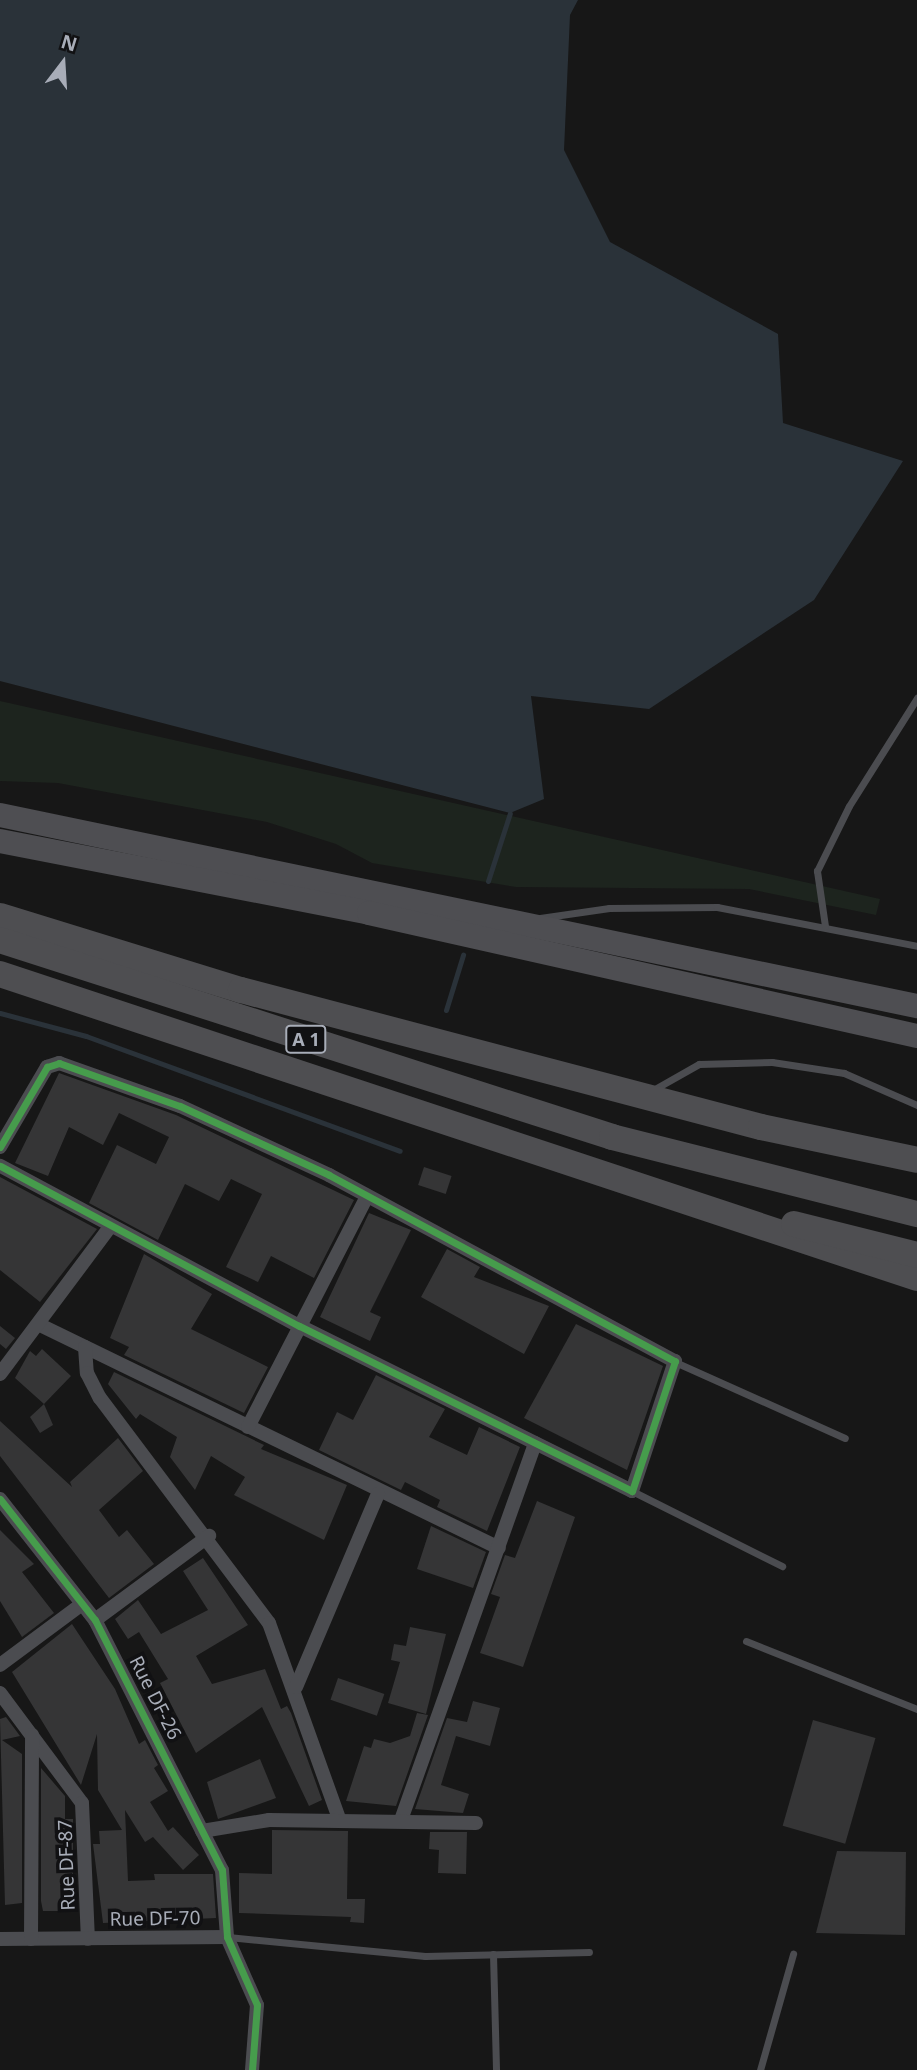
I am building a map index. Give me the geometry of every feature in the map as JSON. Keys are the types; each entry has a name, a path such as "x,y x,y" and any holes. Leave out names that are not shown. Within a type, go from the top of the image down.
{"highway":[{"path":"0,814 917,1006"},
{"path":"0,841 369,912 917,1036"},
{"path":"0,916 241,990 642,1097 917,1160"},
{"name":"A 1","path":"0,940 612,1138 917,1214"},
{"name":"A 1","path":"0,974 602,1176 917,1255"},
{"path":"602,1176 917,1278"}],"street":[{"path":"0,1147 54,1062 180,1106 367,1196 675,1361 632,1491 299,1326 0,1166"},
{"path":"248,1427 367,1196"},
{"path":"0,1374 40,1325 110,1227"},
{"path":"40,1325 378,1494 499,1548"},
{"path":"85,1347 87,1373 100,1398 209,1536 269,1623 296,1687 339,1818"},
{"path":"401,1820 535,1443"},
{"path":"296,1687 378,1494"},
{"name":"Rue DF-26","path":"0,1499 95,1620 222,1870 227,1937 257,2005 252,2070"},
{"path":"95,1620 209,1536"},
{"path":"0,1665 82,1604"},
{"name":"Rue DF-87","path":"0,1693 33,1735 86,1816 88,1939"},
{"path":"31,1939 33,1735"},
{"path":"202,1831 269,1820 339,1818 476,1823"},
{"name":"Rue DF-70","path":"0,1939 227,1937"}],"lane":[{"path":"825,926 817,871 849,806 917,698"},
{"path":"515,922 609,908 716,907 825,926 917,946"},
{"path":"642,1097 699,1064 762,1061 844,1073 917,1104"},
{"path":"675,1361 845,1437"},
{"path":"632,1491 782,1566"},
{"path":"747,1640 917,1709"},
{"path":"227,1937 425,1956 589,1952"},
{"path":"493,1954 496,2070"},
{"path":"760,2070 793,1954"}],"shaded area":[{"path":"0,0 578,0 570,15 564,150 610,242 778,334 783,423 903,461 814,600 649,709 531,696 544,799 510,813 0,681"},
{"path":"0,701 880,899 876,915 749,889 516,887 372,863 336,844 267,822 58,783 0,781"}],"building":[{"path":"59,1073 176,1115 354,1200 314,1278 271,1256 258,1282 226,1267 262,1194 231,1179 219,1201 185,1184 158,1240 89,1203 117,1145 156,1164 169,1137 119,1113 103,1145 69,1127 48,1176 15,1163"},
{"path":"424,1167 452,1176 446,1194 418,1185"},
{"path":"0,1177 97,1229 40,1302 0,1270"},
{"path":"369,1213 411,1230 370,1312 381,1317 370,1341 320,1317"},
{"path":"447,1249 480,1267 474,1277 549,1306 524,1354 421,1297"},
{"path":"144,1254 212,1294 191,1329 268,1367 244,1413 124,1355 129,1347 110,1338"},
{"path":"576,1324 663,1366 627,1470 524,1418"},
{"path":"0,1326 15,1338 6,1349 0,1344"},
{"path":"42,1349 71,1376 44,1404 15,1378 30,1351 36,1356"},
{"path":"114,1372 264,1445 261,1449 347,1485 324,1540 234,1495 245,1477 211,1456 195,1490 170,1457 177,1437 140,1414 136,1419 108,1384"},
{"path":"376,1375 445,1409 429,1437 467,1455 479,1427 520,1447 487,1531 437,1507 440,1500 405,1482 401,1490 319,1450 337,1412 353,1420"},
{"path":"44,1404 53,1425 40,1433 30,1417"},
{"path":"0,1421 72,1487 70,1482 118,1438 143,1471 99,1510 119,1537 127,1530 154,1564 109,1598 0,1456"},
{"path":"537,1501 575,1517 523,1667 480,1653 500,1597 491,1594 505,1555 515,1558"},
{"path":"431,1526 486,1552 473,1588 417,1569"},
{"path":"0,1530 34,1564 22,1572 54,1613 22,1637 0,1601"},
{"path":"203,1558 248,1625 196,1656 212,1684 265,1669 281,1709 287,1706 291,1713 322,1800 309,1806 262,1707 196,1753 160,1683 168,1679 139,1632 128,1639 115,1619 138,1600 161,1634 208,1610 183,1571"},
{"path":"72,1624 115,1689 139,1744 145,1740 158,1765 154,1768 168,1791 150,1802 168,1831 173,1827 199,1855 183,1870 153,1837 145,1842 125,1810 128,1881 155,1880 154,1874 213,1874 216,1918 103,1923 93,1844 100,1844 99,1831 122,1830 98,1790 97,1734 81,1785 12,1672"},
{"path":"410,1627 446,1634 426,1714 388,1703 400,1662 391,1660 394,1644 406,1646"},
{"path":"338,1678 384,1694 377,1716 331,1700"},
{"path":"473,1701 500,1708 490,1746 456,1736 441,1785 469,1794 463,1813 415,1809 447,1718 467,1722"},
{"path":"417,1713 428,1715 396,1806 346,1801 364,1746 371,1748 374,1739 390,1743 410,1736"},
{"path":"6,1717 20,1736 2,1740 22,1754 22,1903 5,1905 0,1719"},
{"path":"813,1720 875,1738 845,1844 783,1826"},
{"path":"260,1759 276,1798 218,1819 207,1782"},
{"path":"41,1768 65,1796 65,1819 73,1819 73,1911 43,1911"},
{"path":"272,1830 348,1831 347,1899 365,1899 364,1923 350,1922 351,1917 239,1913 239,1873 272,1874"},
{"path":"430,1832 467,1832 466,1874 438,1873 439,1850 429,1849"},
{"path":"837,1851 906,1852 905,1935 816,1933"}],"waterway":[{"path":"488,881 510,813"},
{"path":"446,1010 463,955"},
{"path":"0,1013 86,1036 400,1151"}],"cycle path":[{"path":"0,1147 47,1067 59,1063 180,1106 329,1175 675,1361 632,1491 299,1326 0,1166"},
{"path":"0,1499 95,1620 222,1870 227,1937 257,2005 252,2070"}]}
